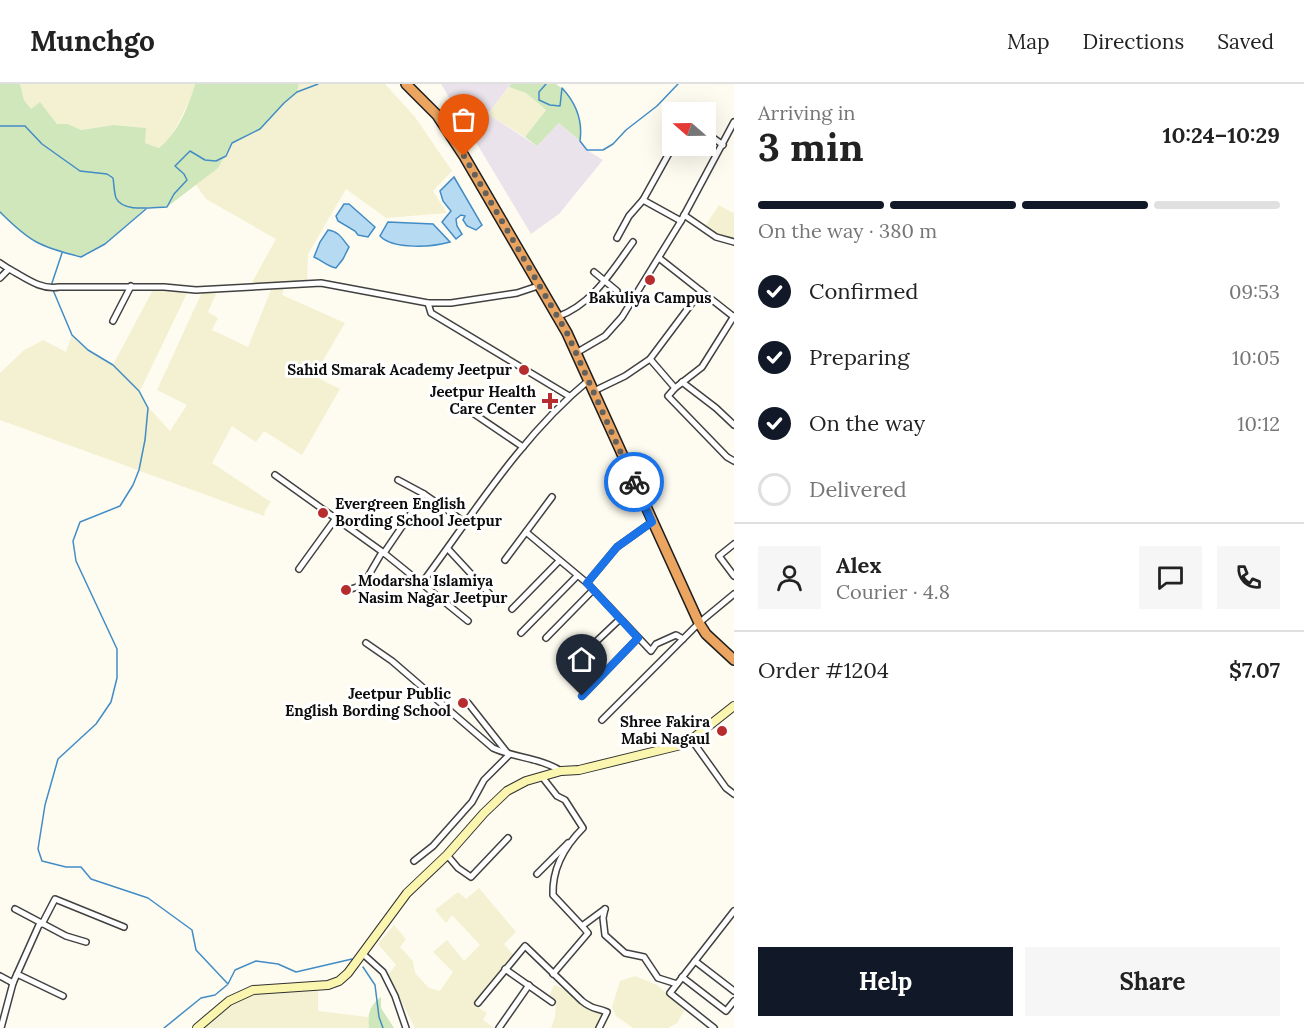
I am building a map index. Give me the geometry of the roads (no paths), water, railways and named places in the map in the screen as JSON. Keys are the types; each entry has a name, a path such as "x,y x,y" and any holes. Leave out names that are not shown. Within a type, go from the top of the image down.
{"highway":[{"path":"406,84 437,115 464,156 557,317 589,380 699,623 706,634 734,660"}],"street":[{"path":"576,352 605,336 622,317 682,218 734,122"},
{"path":"716,140 723,145"},
{"path":"617,238 629,216 643,200 667,156"},
{"path":"643,200 716,237 734,242"},
{"path":"557,317 584,303 604,282 633,242"},
{"path":"659,258 734,317 702,367 668,396 727,457 734,461"},
{"path":"0,263 41,287 49,288 131,286 196,290 321,283 428,303 452,303 517,292 538,286"},
{"path":"0,278 9,269"},
{"path":"594,272 617,291"},
{"path":"113,321 131,286"},
{"path":"594,391 625,376 650,359 701,291"},
{"path":"428,303 431,314 569,396"},
{"path":"650,359 675,388"},
{"path":"423,584 523,447 569,396 589,380"},
{"path":"682,382 734,425"},
{"path":"458,403 523,447"},
{"path":"275,475 384,553 468,621"},
{"path":"398,480 424,494 466,523"},
{"path":"351,589 363,585 381,554 384,553 424,494"},
{"path":"505,560 552,496"},
{"path":"299,569 336,518"},
{"path":"587,583 617,547 652,522"},
{"path":"526,532 587,583 651,651 656,644 676,635 684,639"},
{"path":"734,544 719,556 734,576"},
{"path":"448,549 496,602"},
{"path":"512,609 559,561"},
{"path":"521,633 577,576"},
{"path":"546,638 593,590"},
{"path":"602,720 699,623 734,594"},
{"path":"565,671 620,619"},
{"path":"582,696 638,638"},
{"path":"366,643 392,661 493,748 509,755 543,763 561,771"},
{"path":"468,703 509,755"},
{"path":"197,1028 229,1001 253,990 328,985 339,981 363,954 407,893 447,855 507,791 526,782 561,771 579,770 681,745 734,706"},
{"path":"691,739 726,788 734,794"},
{"path":"414,861 433,846 472,802 483,780 509,755"},
{"path":"537,874 583,828 565,801 557,796 543,778"},
{"path":"447,855 471,878 508,838"},
{"path":"553,974 588,933 553,895 552,882 568,843"},
{"path":"1,1028 13,983 39,925 42,924 55,899 124,927"},
{"path":"15,909 66,936 86,942"},
{"path":"582,926 605,909 603,918 605,935 625,953 644,957 658,978 677,984"},
{"path":"714,1028 670,993 734,911"},
{"path":"478,1003 525,945 591,1008 599,1008 607,1012 599,1028"},
{"path":"363,954 382,972 395,996 406,1028"},
{"path":"695,961 734,991"},
{"path":"506,969 552,1002"},
{"path":"17,974 63,996"},
{"path":"0,976 13,983"},
{"path":"682,977 726,1011 734,1001"},
{"path":"499,1028 529,985"}],"water":[{"path":"454,177 482,225 476,230 467,226 463,220 465,216 461,215 456,219 462,234 456,239 442,222 451,211 443,201 440,191"},
{"path":"344,204 349,204 375,227 368,237 358,235 338,221 336,216"},
{"path":"388,222 433,224 450,242 424,246 394,244 380,236"},
{"path":"328,230 338,234 349,247 336,268 314,257"}],"waterway":[{"path":"0,126 25,126 42,144 80,171 107,174 113,178 116,198 125,206 167,207 174,194 187,180 175,166 190,151 205,160 216,161 226,156 232,143 260,129 297,92 318,84"},
{"path":"546,84 539,92 539,100 560,106 562,88 577,112 580,141 587,150 603,150 613,144 626,130 657,106 678,84"},
{"path":"0,212 36,242 81,257 105,244 146,209"},
{"path":"51,286 62,253"},
{"path":"53,290 72,335 88,350 113,365 139,391 148,408 145,440 139,470 133,485 120,506 80,522 73,541 76,561 117,649 117,678 111,702 96,724 58,759 45,805 38,849 42,861 66,867 81,867 91,879 148,898 192,930 196,950 228,984 235,970 256,961 278,964 296,972 352,959"},
{"path":"363,967 375,985 379,1017 383,1028"},
{"path":"164,1028 201,998 215,995 227,985"}],"place":[{"name":"Bakuliya Campus","path":"650,280"},
{"name":"Sahid Smarak Academy Jeetpur","path":"524,370"},
{"name":"Jeetpur Health Care Center","path":"550,401"},
{"name":"Evergreen English Bording School Jeetpur","path":"323,513"},
{"name":"Modarsha Islamiya Nasim Nagar Jeetpur","path":"346,590"},
{"name":"Jeetpur Public English Bording School","path":"463,703"},
{"name":"Shree Fakira Mabi Nagaul","path":"722,731"}]}
